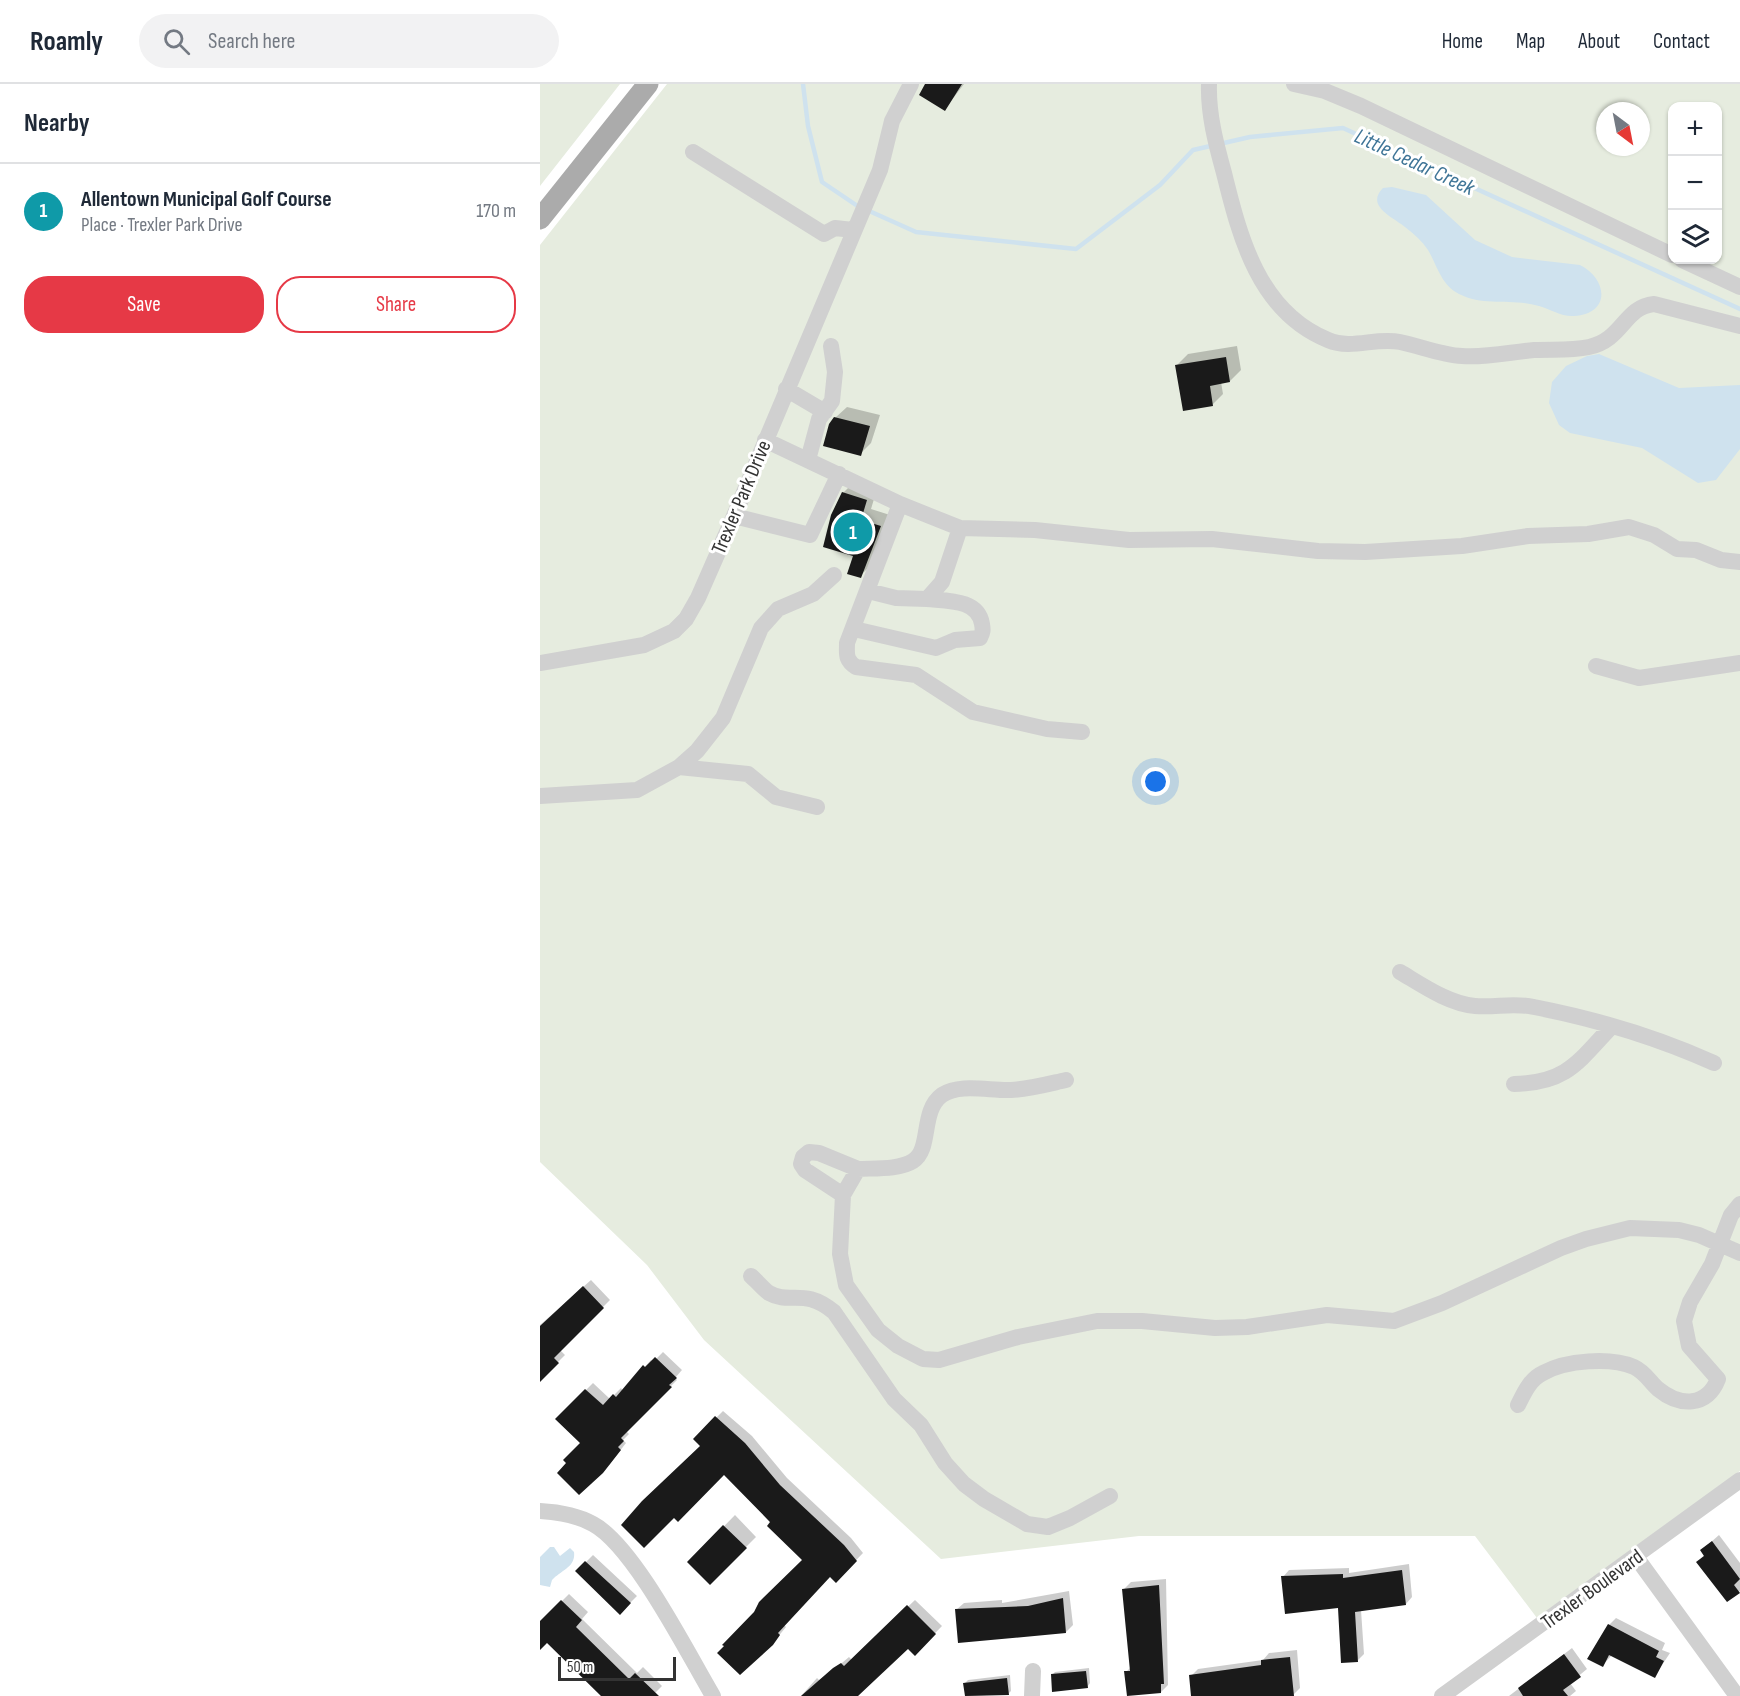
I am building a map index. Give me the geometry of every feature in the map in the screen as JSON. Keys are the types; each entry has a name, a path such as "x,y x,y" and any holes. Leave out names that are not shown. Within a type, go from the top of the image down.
{"main road":[{"path":"540,219 648,84"}],"street":[{"name":"Trexler Park Drive","path":"540,663 644,645 674,631 686,619 698,598 734,516 880,170 892,121 911,84"},
{"path":"1209,84 1208,104 1231,206 1262,283 1278,303 1317,334 1337,343 1351,345 1397,341 1462,356 1578,349 1609,340 1635,310 1643,305 1654,304 1740,326"},
{"path":"1294,84 1361,106 1668,253"},
{"path":"693,152 824,234 834,228 855,225"},
{"path":"1691,264 1740,287"},
{"path":"808,460 819,420 832,401 835,372 831,346"},
{"path":"786,389 825,411"},
{"path":"765,440 900,504 960,528 1035,530 1129,540 1212,539 1318,551 1365,552 1462,546 1528,536 1588,534 1629,527 1654,535 1677,549 1696,550 1721,560 1740,562"},
{"path":"734,516 810,535 838,474"},
{"path":"900,504 848,643 846,658 856,668 916,675 973,712 1047,729 1082,732"},
{"path":"927,599 942,582 960,528"},
{"path":"540,796 622,793 651,784 679,767 697,751 723,718 760,628 778,609 813,594 834,575"},
{"path":"854,629 936,648 956,640 980,638 983,633 981,615 973,608 959,603 896,598 868,591"},
{"path":"1596,666 1639,678 1740,663"},
{"path":"679,767 748,774 776,797 790,803 817,807"},
{"path":"1400,972 1443,996 1473,1006 1514,1003 1612,1026 1661,1040 1714,1063"},
{"path":"1514,1084 1538,1084 1560,1076 1582,1058 1612,1026"},
{"path":"843,1195 805,1170 801,1164 803,1156 809,1152 819,1153 858,1169 908,1164 916,1160 921,1150 927,1118 941,1096 953,1090 1012,1090 1066,1080"},
{"path":"858,1169 843,1195 840,1254 846,1285 878,1330 898,1346 922,1359 939,1360 1018,1337 1097,1321 1142,1320 1215,1328 1247,1327 1327,1315 1394,1322 1442,1303 1561,1248 1605,1233 1630,1228 1679,1230 1721,1243 1740,1253"},
{"path":"1518,1405 1532,1381 1543,1373 1558,1367 1592,1363 1624,1364 1637,1368 1657,1388 1690,1402 1704,1399 1712,1393 1718,1379 1689,1346 1684,1321 1690,1302 1721,1243 1731,1215 1740,1204"},
{"path":"751,1276 769,1293 780,1296 809,1297 822,1302 834,1312 894,1399 921,1425 945,1463 964,1484 984,1499 1028,1524 1048,1527 1110,1496"},
{"name":"Trexler Boulevard","path":"1442,1696 1740,1480"},
{"path":"540,1511 577,1518 593,1524 610,1536 629,1557 713,1696"},
{"path":"1636,1557 1737,1696"},
{"path":"1032,1696 1033,1671"}],"shaded area":[{"path":"540,84 620,84 540,186"},
{"path":"667,84 1740,84 1740,1471 1537,1618 1475,1536 1139,1536 941,1559 704,1340 647,1265 540,1162 540,245"}],"water":[{"path":"1392,187 1426,195 1475,240 1512,257 1580,265 1596,279 1600,287 1600,303 1586,314 1570,316 1529,304 1479,300 1459,294 1444,280 1428,250 1420,241 1379,206 1378,194 1383,188"},
{"path":"1599,354 1679,388 1740,385 1740,449 1716,480 1698,483 1642,448 1570,433 1559,425 1549,403 1552,382 1566,366 1587,356"},
{"path":"550,1547 554,1547 560,1556 570,1548 574,1552 574,1557 570,1565 552,1580 550,1587 540,1585 540,1557"}],"building":[{"path":"925,84 962,84 945,111 919,95"},
{"path":"1226,357 1230,382 1210,386 1213,406 1183,411 1175,365"},
{"path":"834,417 870,426 861,456 823,446 829,424"},
{"path":"842,492 867,500 861,520 881,526 861,578 847,574 853,556 823,547 831,515"},
{"path":"583,1286 604,1308 554,1358 559,1363 540,1382 540,1326"},
{"path":"655,1357 677,1378 669,1385 672,1387 621,1438 624,1441 618,1447 621,1450 603,1473 579,1495 557,1473 566,1463 563,1460 580,1443 555,1419 585,1389 603,1405 613,1394 616,1397 643,1365 645,1367"},
{"path":"715,1416 745,1443 780,1485 844,1545 857,1561 836,1583 830,1577 778,1633 780,1635 773,1645 740,1675 717,1653 754,1612 759,1602 802,1560 767,1526 770,1522 724,1475 678,1522 674,1518 644,1548 621,1525 642,1501 700,1446 693,1439"},
{"path":"723,1525 747,1548 710,1585 687,1562"},
{"path":"1712,1541 1740,1579 1734,1585 1740,1593 1727,1602 1696,1562 1704,1556 1700,1550"},
{"path":"585,1561 631,1603 620,1615 575,1571"},
{"path":"1402,1570 1406,1605 1355,1612 1358,1662 1341,1663 1338,1608 1285,1614 1281,1576 1343,1574 1343,1578"},
{"path":"1159,1585 1164,1684 1161,1684 1161,1693 1127,1696 1124,1671 1130,1671 1122,1589"},
{"path":"1063,1598 1066,1633 958,1643 955,1609 1028,1606"},
{"path":"561,1600 582,1620 576,1627 629,1679 635,1673 659,1696 601,1696 547,1643 540,1650 540,1621"},
{"path":"907,1605 936,1634 915,1656 908,1649 858,1696 801,1696 833,1668 841,1663 844,1666"},
{"path":"1608,1624 1659,1651 1656,1657 1664,1661 1655,1678 1609,1655 1603,1667 1587,1659"},
{"path":"1564,1654 1581,1677 1563,1690 1568,1696 1523,1696 1518,1688"},
{"path":"1290,1657 1294,1696 1191,1696 1189,1675 1261,1665 1261,1660"},
{"path":"1086,1671 1088,1688 1052,1692 1051,1674"},
{"path":"1007,1678 1009,1695 965,1696 963,1683"}],"waterway":[{"name":"Little Cedar Creek","path":"803,84 808,126 822,182 859,207"},
{"name":"Little Cedar Creek","path":"867,210 916,232 1076,249 1160,185 1193,150 1250,137 1343,128 1740,309"}],"place":[{"name":"Allentown Municipal Golf Course","path":"853,532"}]}
